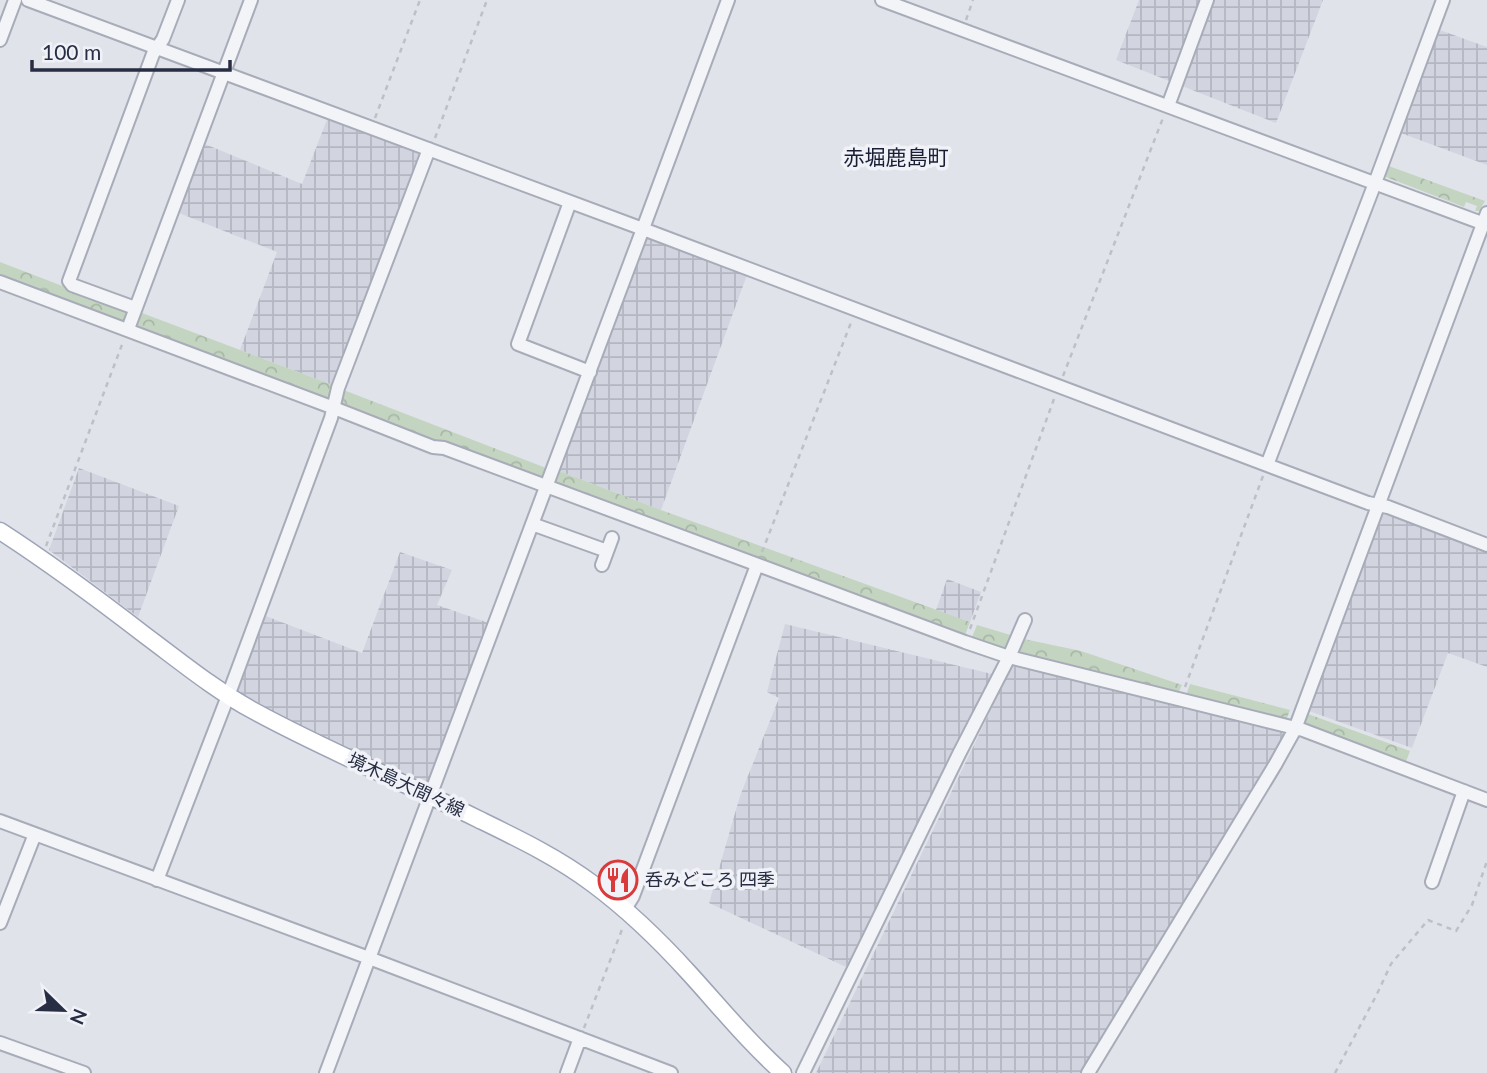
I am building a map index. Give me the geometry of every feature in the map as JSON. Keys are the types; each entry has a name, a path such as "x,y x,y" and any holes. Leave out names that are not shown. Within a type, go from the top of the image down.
{"main road":[{"name":"境木島大間々線","path":"0,531 39,556 228,696 304,737 524,842 594,885 629,913 688,971 761,1053 783,1073"}],"street":[{"path":"0,40 15,0"},
{"path":"27,0 643,229 1267,466 1368,503 1388,507 1487,545"},
{"path":"135,308 72,285 69,281 157,47 163,39 178,0"},
{"path":"128,329 249,0"},
{"path":"326,1073 728,0"},
{"path":"882,0 1376,183 1486,221 1294,729 1275,765 1088,1073"},
{"path":"1168,106 1207,0"},
{"path":"1267,466 1443,0"},
{"path":"157,880 228,696 334,408 338,388 429,149"},
{"path":"570,202 517,344 590,372"},
{"path":"0,282 433,447 444,448 965,642 1009,657 1316,735 1487,800"},
{"path":"532,524 610,545 602,565"},
{"path":"629,913 633,896 757,565"},
{"path":"803,1073 1025,620"},
{"path":"1432,882 1464,792"},
{"path":"0,821 671,1073"},
{"path":"0,923 35,834"},
{"path":"567,1073 580,1038"},
{"path":"0,1043 84,1073"}],"path":[{"path":"371,128 420,0"},
{"path":"429,149 487,0"},
{"path":"962,30 973,0"},
{"path":"965,642 1059,387 1168,106"},
{"path":"757,565 856,310"},
{"path":"39,556 47,546 128,329"},
{"path":"1180,699 1267,466"},
{"path":"1335,1073 1391,964 1428,920 1456,931 1472,905 1487,860"},
{"path":"580,1038 629,913"}],"shaded area":[{"path":"1139,0 1323,0 1276,123 1116,60"},
{"path":"1437,29 1487,47 1487,165 1398,132"},
{"path":"328,117 425,153 335,386 240,350 277,252 174,211 200,142 302,184"},
{"path":"652,237 747,275 661,510 559,471 647,238"},
{"path":"79,468 179,506 138,617 49,550"},
{"path":"1382,512 1487,551 1487,667 1448,653 1412,748 1309,711"},
{"path":"400,552 452,570 437,605 489,623 430,781 423,784 305,730 238,691 236,687 263,615 362,653"},
{"path":"947,579 981,592 970,622 936,610"},
{"path":"785,624 992,674 846,967 709,903 740,796 779,698 767,692"},
{"path":"1012,666 1039,669 1287,733 1081,1073 816,1073"}],"green space":[{"path":"1386,165 1485,201 1479,211 1475,211 1477,206 1466,202 1464,207 1386,177 1383,173"},
{"path":"0,262 130,312 126,322 122,324 0,276"},
{"path":"142,313 335,386 332,403 136,328"},
{"path":"341,389 546,468 542,480 339,404"},
{"path":"559,471 970,622 965,635 961,636 766,563 758,557 751,558 553,485"},
{"path":"977,625 1024,639 1081,651 1182,685 1175,695 975,641 972,637"},
{"path":"1190,684 1290,710 1285,723 1185,698"},
{"path":"1308,714 1410,751 1405,764 1303,726"}],"place":[{"name":"呑みどころ 四季","path":"618,880"}],"district":[{"name":"赤堀鹿島町","path":"896,158"}]}
